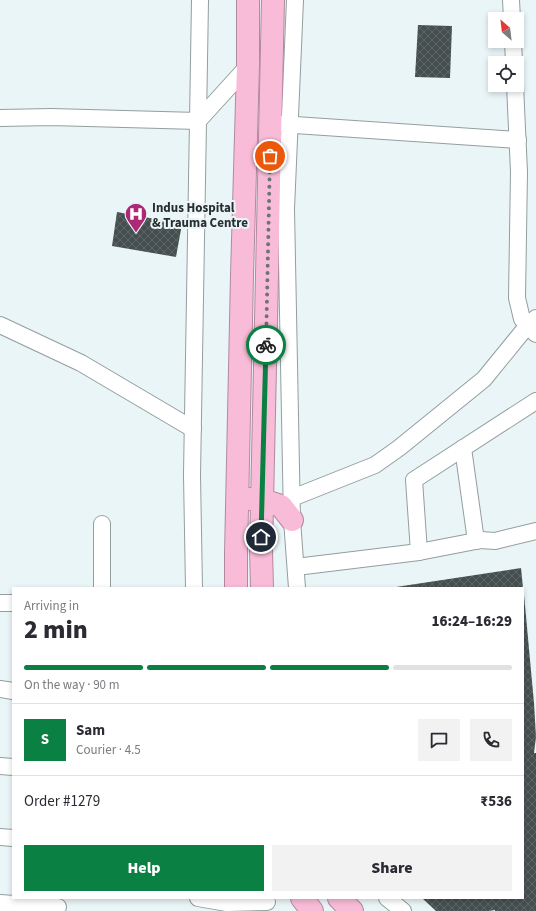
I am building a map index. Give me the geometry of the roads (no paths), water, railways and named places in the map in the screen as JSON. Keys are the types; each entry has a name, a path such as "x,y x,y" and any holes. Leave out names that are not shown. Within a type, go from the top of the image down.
{"highway":[{"path":"236,587 242,274 248,66 248,0"},
{"path":"262,587 262,500 280,124 273,0"},
{"path":"237,498 262,500 281,506 292,520"},
{"path":"303,899 312,911"},
{"path":"340,899 352,911"}],"street":[{"path":"194,587 192,475 200,0"},
{"path":"295,0 280,124 286,209 292,520 297,587"},
{"path":"511,0 512,12"},
{"path":"0,118 51,117 198,121 248,66"},
{"path":"292,498 375,465 399,448 484,379 533,326 522,319 517,298 519,172 515,92"},
{"path":"280,124 518,140"},
{"path":"0,324 81,363 193,429"},
{"path":"419,552 414,480 536,401"},
{"path":"463,448 476,541"},
{"path":"102,524 102,587"},
{"path":"296,567 419,552 481,540 495,541 536,531"},
{"path":"0,603 12,603"},
{"path":"0,690 12,691"},
{"path":"0,766 12,767"},
{"path":"0,837 12,838"},
{"path":"204,899 227,903 268,904"},
{"path":"388,899 403,911"},
{"path":"0,903 58,905"}],"place":[{"name":"Indus Hospital & Trauma Centre","path":"136,234"}]}
